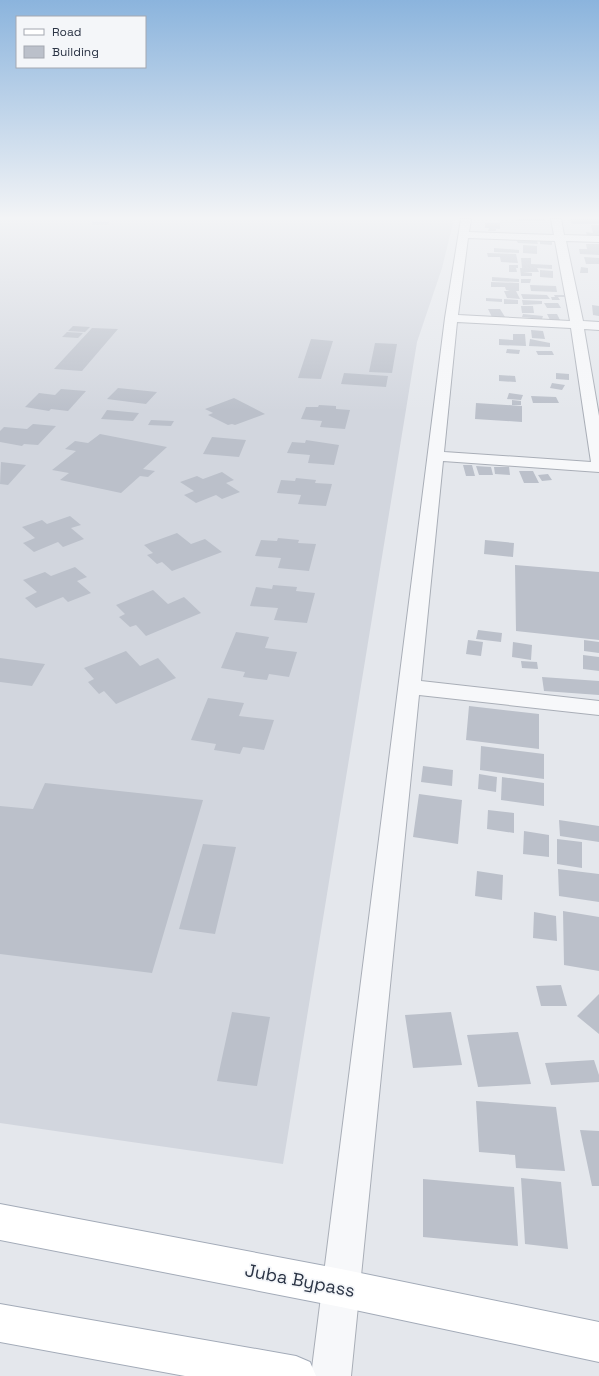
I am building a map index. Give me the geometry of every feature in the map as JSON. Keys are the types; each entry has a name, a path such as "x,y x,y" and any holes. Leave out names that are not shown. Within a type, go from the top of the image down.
{"main road":[{"name":"Juba Bypass","path":"0,1222 341,1288 599,1342"},
{"path":"0,1323 296,1376"}],"street":[{"path":"332,1376 408,687 456,283"},
{"path":"569,283 578,324 599,462"},
{"path":"451,318 599,326"},
{"path":"436,456 599,466"},
{"path":"408,687 599,708"}],"shaded area":[{"path":"0,283 437,283 417,342 283,1164 0,1123"}],"building":[{"path":"491,283 519,283 519,291 516,291 520,299 507,298 504,291 510,291 506,290 505,287 491,287"},
{"path":"530,285 556,286 557,292 531,291"},
{"path":"521,294 547,295 550,299 523,299"},
{"path":"554,295 564,295 565,297 558,297 560,300 552,300 551,297 555,297"},
{"path":"486,298 502,299 502,302 486,301"},
{"path":"504,299 518,300 518,304 504,304"},
{"path":"522,300 542,301 542,304 523,305"},
{"path":"544,303 558,303 561,308 547,308"},
{"path":"592,305 599,306 599,316 593,315"},
{"path":"521,306 533,306 534,313 522,313"},
{"path":"488,309 500,309 505,317 492,317"},
{"path":"523,314 543,316 542,319 522,317"},
{"path":"547,314 557,314 560,320 550,320"},
{"path":"73,326 90,327 85,332 68,331"},
{"path":"92,328 118,329 82,371 54,369"},
{"path":"531,330 543,331 545,339 532,338"},
{"path":"67,332 83,333 78,338 62,337"},
{"path":"513,334 525,334 526,346 499,345 499,339 513,340"},
{"path":"311,339 333,341 321,379 298,378"},
{"path":"530,339 550,343 550,347 529,346"},
{"path":"375,343 397,344 392,373 369,372"},
{"path":"507,349 520,350 519,354 506,353"},
{"path":"536,351 552,351 554,355 538,355"},
{"path":"344,373 388,376 386,387 341,384"},
{"path":"556,373 569,374 569,380 556,379"},
{"path":"499,375 515,376 516,382 499,381"},
{"path":"552,383 565,385 562,390 550,388"},
{"path":"118,388 157,392 146,404 107,399"},
{"path":"61,389 86,391 68,411 51,409 49,411 25,407 39,393 55,395"},
{"path":"509,393 523,395 521,400 507,399"},
{"path":"531,396 556,397 559,403 533,403"},
{"path":"234,398 265,414 235,425 228,425 208,415 213,413 205,409"},
{"path":"512,400 521,401 521,405 512,405"},
{"path":"476,403 522,406 522,422 475,419"},
{"path":"319,405 336,406 336,409 350,410 345,429 320,427 322,421 301,419 306,407 318,407"},
{"path":"107,410 139,413 133,421 101,419"},
{"path":"151,420 174,421 171,426 148,425"},
{"path":"33,424 56,426 38,445 24,444 22,446 0,442 0,431 4,427 27,429"},
{"path":"100,434 167,447 143,469 155,471 148,477 140,476 121,493 60,480 69,473 52,470 76,451 65,449 75,441 88,443"},
{"path":"212,437 246,440 239,457 203,454"},
{"path":"306,440 339,445 334,465 308,463 310,455 287,453 292,442 305,443"},
{"path":"1,462 26,465 8,485 0,484"},
{"path":"463,465 472,465 475,476 466,476"},
{"path":"476,466 491,467 493,475 479,475"},
{"path":"494,467 509,467 510,475 495,474"},
{"path":"519,471 533,471 539,483 524,483"},
{"path":"222,472 234,480 226,483 240,492 222,499 216,495 196,503 184,495 194,491 180,482 197,476 203,479"},
{"path":"548,474 552,480 542,481 538,475"},
{"path":"296,478 316,480 315,483 332,484 326,506 298,504 301,495 277,493 281,480 295,481"},
{"path":"70,516 81,525 71,528 84,539 63,547 58,542 34,552 23,543 35,538 22,527 42,520 47,524"},
{"path":"177,533 191,544 205,539 222,552 172,571 162,562 157,564 147,555 153,553 144,545"},
{"path":"278,538 299,540 298,543 316,544 309,571 278,568 281,558 255,556 261,540 277,541"},
{"path":"485,540 514,543 513,557 484,554"},
{"path":"515,565 599,572 599,640 516,631"},
{"path":"75,567 87,577 77,581 91,593 68,602 63,597 36,608 25,598 37,592 23,580 45,572 51,576"},
{"path":"273,585 297,587 296,591 315,593 307,623 274,620 278,608 250,606 256,587 272,589"},
{"path":"153,590 168,604 184,597 201,613 146,636 136,625 130,627 119,617 125,614 116,605"},
{"path":"478,630 502,633 501,642 476,639"},
{"path":"236,632 269,637 265,648 297,652 289,677 269,674 267,680 243,677 245,672 221,668"},
{"path":"468,640 483,642 481,656 466,654"},
{"path":"584,640 599,642 599,653 584,651"},
{"path":"513,642 532,645 531,660 512,657"},
{"path":"126,651 140,666 158,658 176,678 116,704 104,691 99,694 88,682 94,679 84,668"},
{"path":"583,655 599,657 599,671 583,669"},
{"path":"0,658 45,664 32,686 0,682"},
{"path":"521,661 537,662 538,669 522,668"},
{"path":"542,677 599,681 599,695 544,691"},
{"path":"208,698 244,703 239,716 274,720 264,750 243,747 240,754 214,750 216,744 191,740"},
{"path":"469,706 539,714 539,749 466,740"},
{"path":"481,746 544,754 544,779 480,770"},
{"path":"423,766 453,770 452,786 421,782"},
{"path":"479,774 497,777 496,792 478,789"},
{"path":"502,777 544,783 544,806 501,800"},
{"path":"45,783 203,800 152,973 0,954 0,806 33,809"},
{"path":"419,794 462,800 458,844 413,837"},
{"path":"488,810 514,813 514,833 487,829"},
{"path":"559,820 599,826 599,842 560,836"},
{"path":"524,831 549,835 549,857 523,854"},
{"path":"557,839 582,842 582,868 557,864"},
{"path":"203,844 236,847 215,934 179,929"},
{"path":"558,869 599,874 599,902 559,896"},
{"path":"477,871 503,875 502,900 475,896"},
{"path":"563,911 599,917 599,971 564,965"},
{"path":"534,912 556,916 557,941 533,938"},
{"path":"561,985 567,1006 541,1006 536,986"},
{"path":"599,994 599,1034 577,1016"},
{"path":"232,1012 270,1017 257,1086 217,1081"},
{"path":"451,1012 462,1065 413,1068 405,1015"},
{"path":"518,1032 531,1084 478,1087 467,1035"},
{"path":"594,1060 599,1075 599,1082 551,1085 545,1063"},
{"path":"476,1101 556,1107 565,1171 516,1168 515,1155 479,1152"},
{"path":"580,1130 599,1131 599,1186 592,1186"},
{"path":"521,1178 561,1182 568,1249 525,1244"},
{"path":"423,1179 514,1187 518,1246 423,1237"}]}
